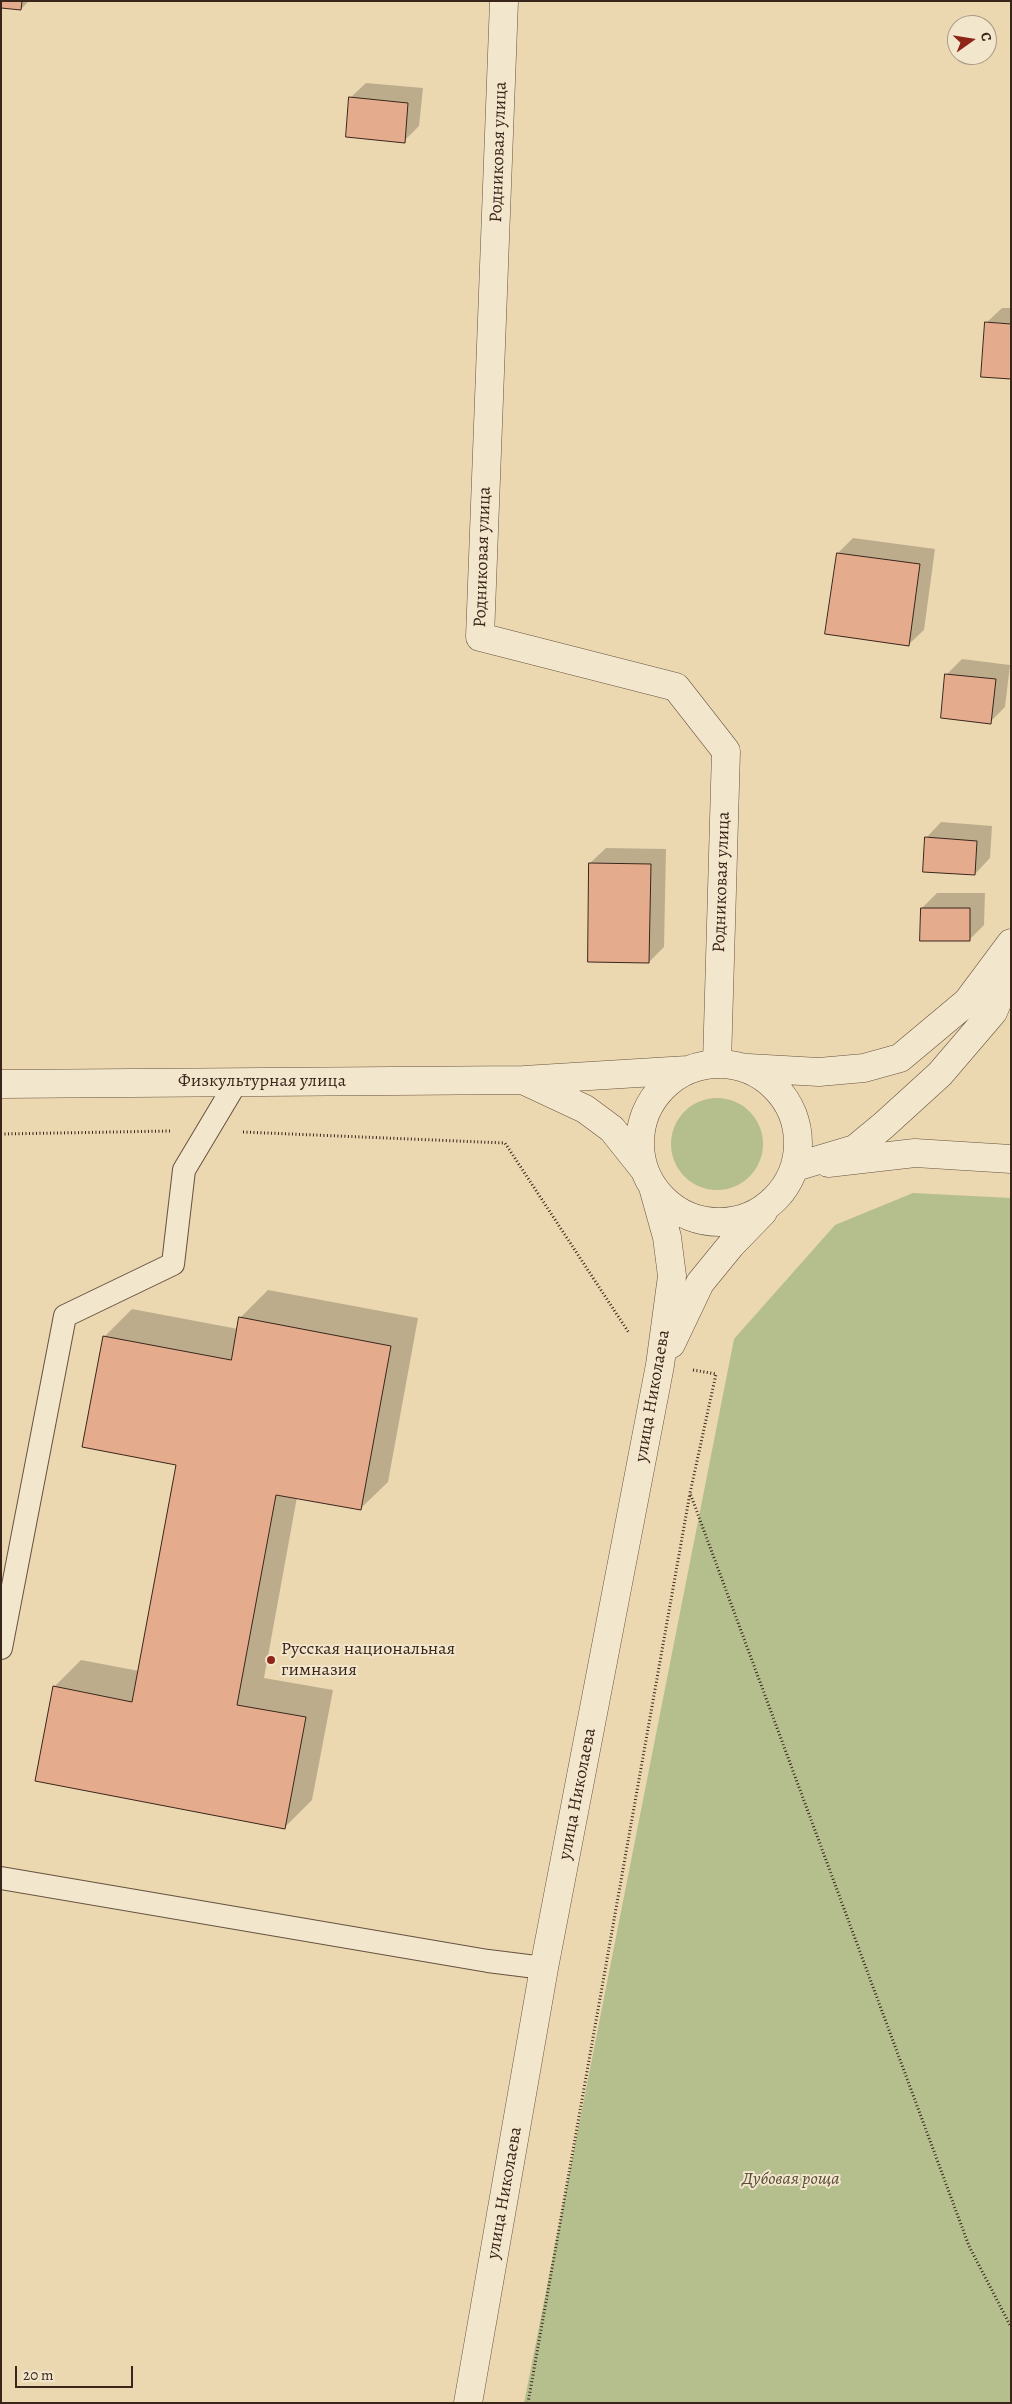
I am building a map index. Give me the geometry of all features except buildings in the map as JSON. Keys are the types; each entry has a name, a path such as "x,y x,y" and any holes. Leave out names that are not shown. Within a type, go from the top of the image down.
{"street":[{"name":"Родниковая улица","path":"504,1 480,637 676,687 726,751 717,1063"},
{"path":"747,1068 819,1072 864,1068 900,1058 967,1002 1011,944"},
{"path":"795,1167 856,1149 884,1125 940,1074 993,1012 1011,971"},
{"name":"Физкультурная улица","path":"1,1084 524,1080 688,1070 717,1063 732,1064 747,1068 768,1080 784,1097 795,1119 798,1143 795,1167 786,1186 771,1203 748,1217 722,1223 696,1219 671,1207 612,1129 586,1109 524,1080"},
{"name":"Физкультурная улица","path":"648,1177 639,1144 643,1121 652,1099 668,1082 688,1070"},
{"path":"795,1167 915,1153 1011,1159"},
{"name":"улица Николаева","path":"468,2403 544,1968 660,1366 672,1276 667,1237 648,1177"},
{"path":"660,1366 700,1283 731,1245 771,1203"}],"lane":[{"path":"1,1648 65,1316 173,1264 184,1170 236,1083"},
{"path":"1,1878 488,1961 544,1968"}],"path":[{"path":"1,1134 209,1131 505,1143 636,1343 660,1366 716,1374 690,1493 528,2403"},
{"path":"690,1493 969,2246 1011,2327"}],"green space":[{"path":"717,1098 735,1102 750,1111 759,1126 763,1144 759,1162 750,1177 735,1186 717,1190 699,1186 684,1177 675,1162 671,1144 675,1126 684,1111 699,1102"},
{"name":"Дубовая роща","path":"913,1193 1011,1198 1011,2403 524,2403 734,1339 835,1225"}],"place":[{"name":"Русская национальная гимназия","path":"271,1660"}]}
